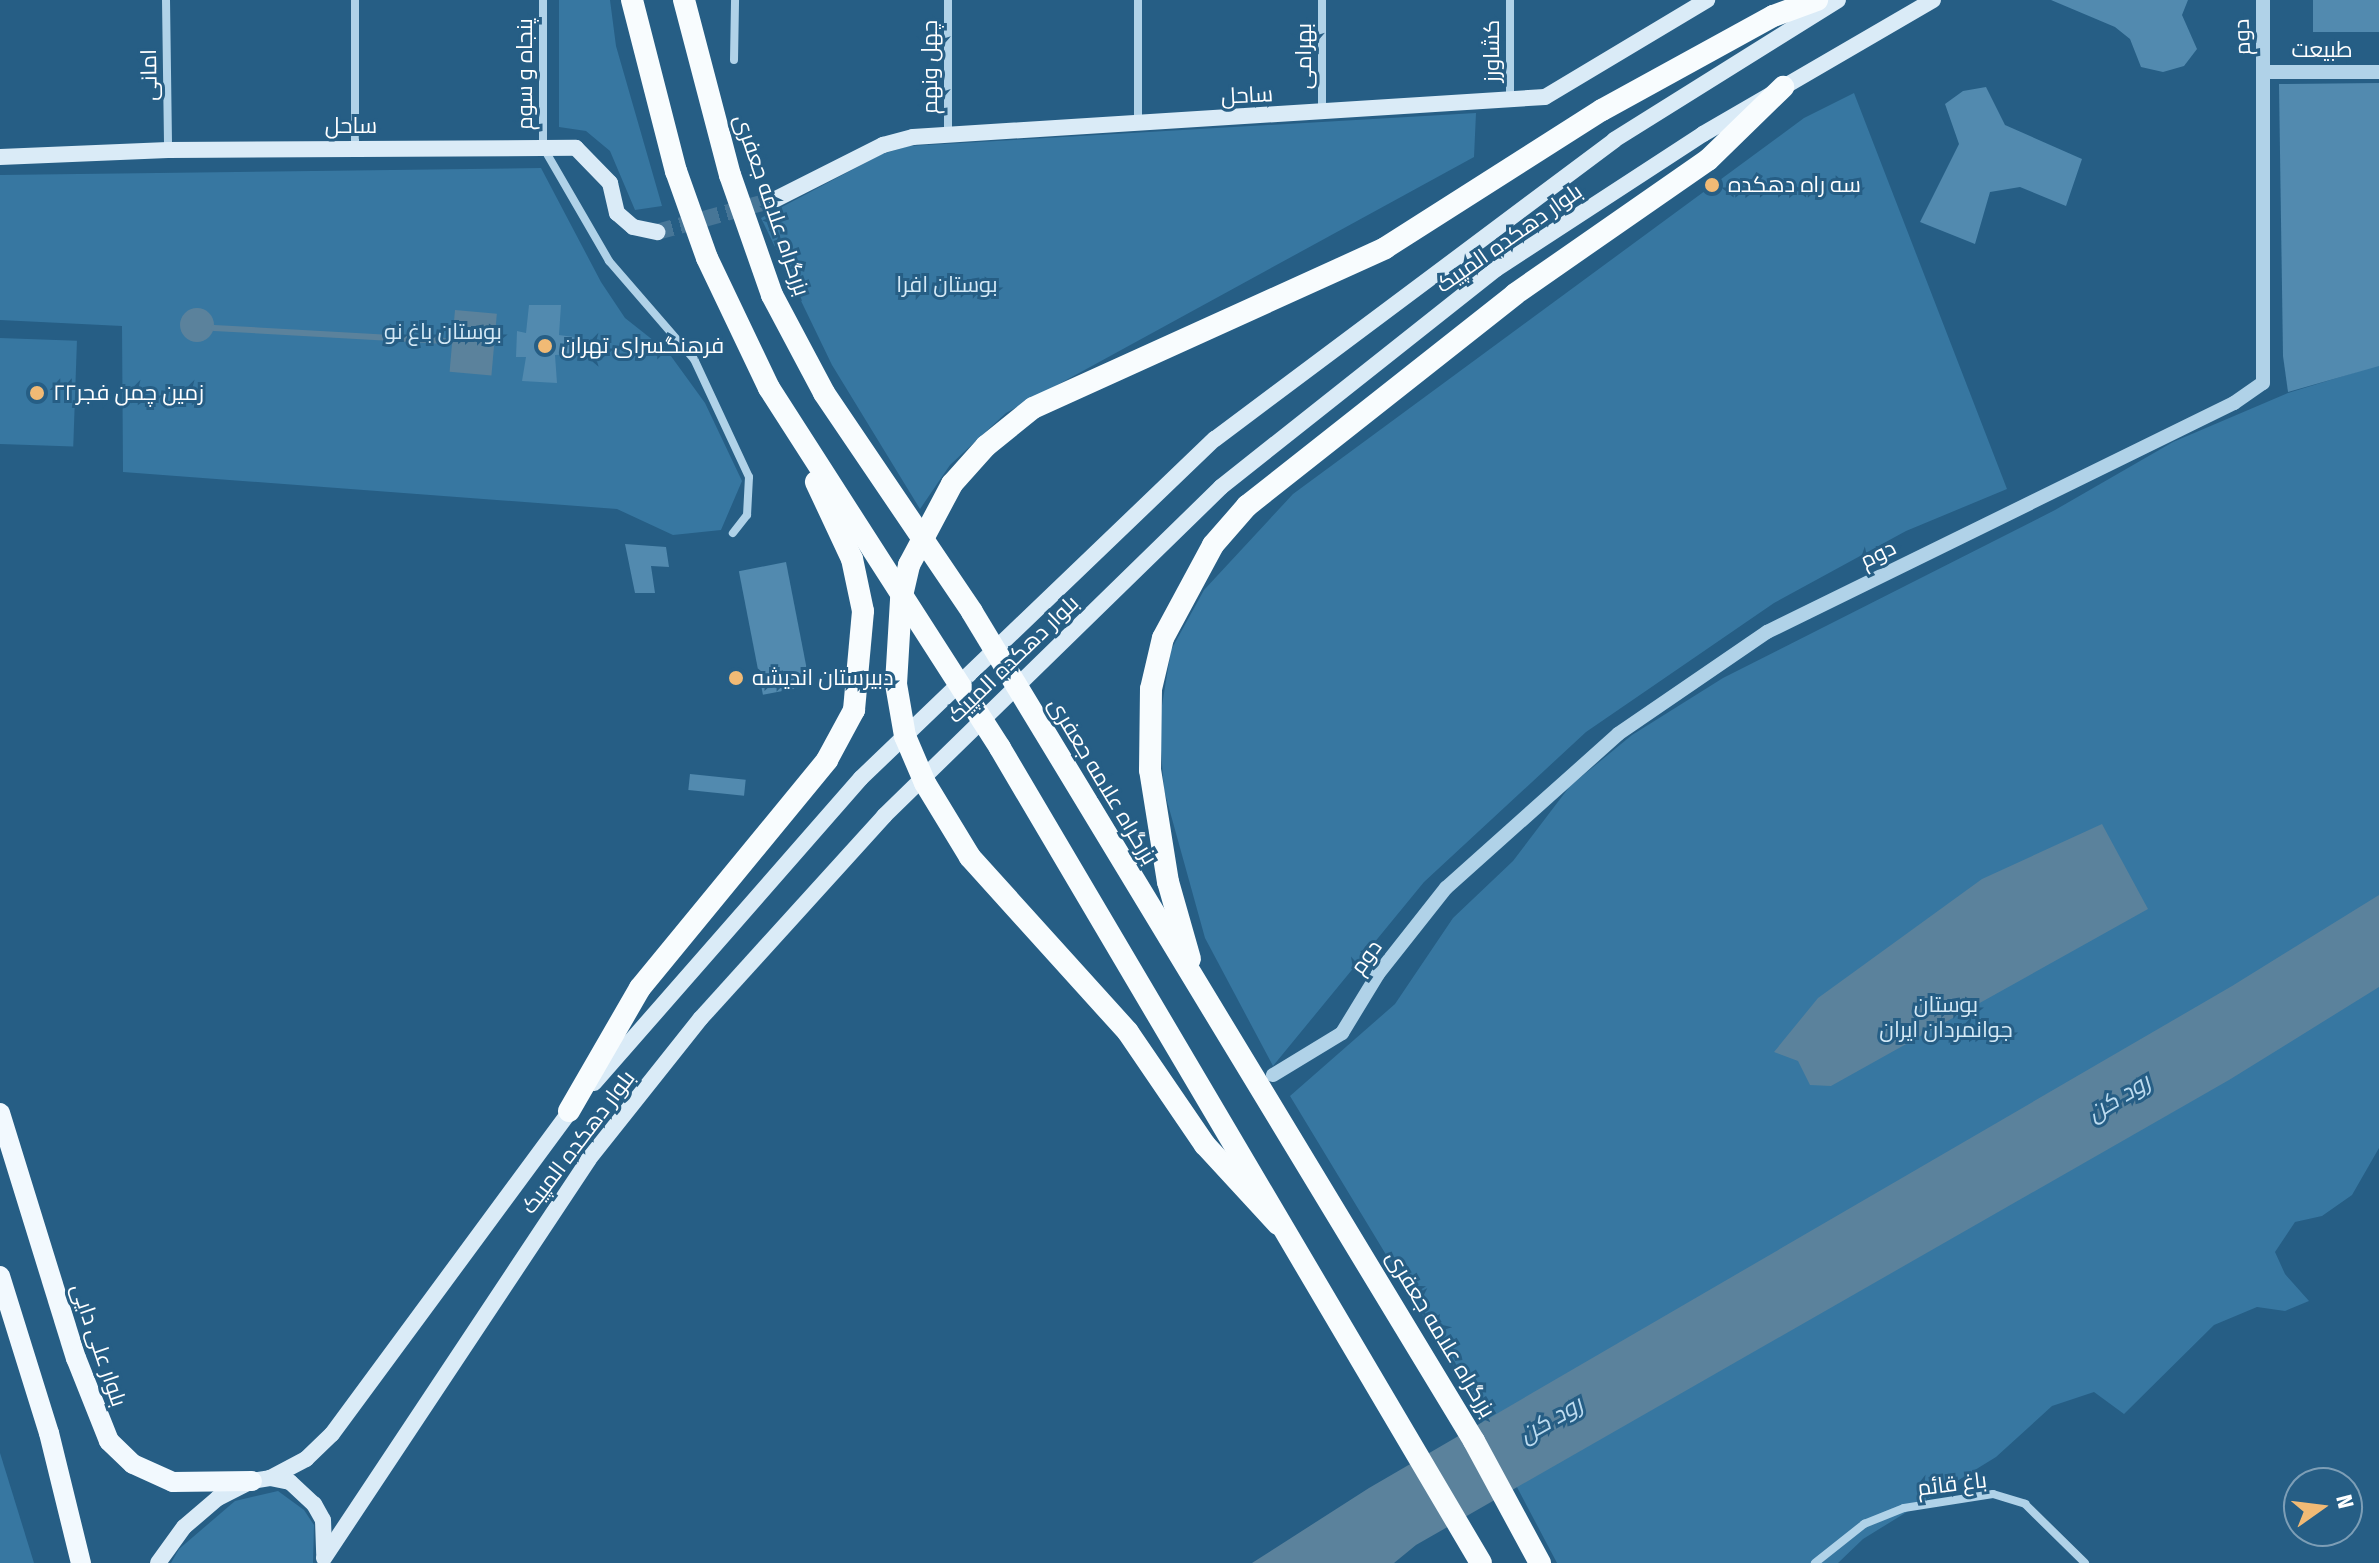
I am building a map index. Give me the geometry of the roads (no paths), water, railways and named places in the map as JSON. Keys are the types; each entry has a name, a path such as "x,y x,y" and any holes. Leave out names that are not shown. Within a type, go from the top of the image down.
{"highway":[{"path":"569,1111 640,988 827,760 854,710 863,611 852,559 707,258 676,171 632,0"},
{"name":"بزرگراه علامه جعفری","path":"684,0 730,175 772,295 824,393 972,612 1474,1441 1540,1563"},
{"path":"1278,1224 1205,1145 1128,1032 970,857 925,783 905,736 896,684 901,600 909,565 952,484 986,446 1033,408 1186,335 1385,248 1602,110 1773,16 1817,0"},
{"path":"1200,991 1163,854 1150,770 1151,689 1163,638 1213,545 1247,506 1515,294 1708,160 1783,87"},
{"path":"769,388 1000,748 1278,1224 1481,1563"}],"main road":[{"name":"بلوار دهکده المپیک","path":"158,1563 201,1511 306,1459 332,1434 569,1111 861,778 1215,439 1614,140 1838,0"},
{"name":"بلوار دهکده المپیک","path":"323,1560 588,1160 701,1018 884,816 1221,487 1496,269 1783,87 1933,0"},
{"name":"ساحل","path":"776,199 883,145 948,134 1510,102 1545,97 1699,2"},
{"name":"ساحل","path":"0,157 168,150 576,148 610,183 617,213 633,227 657,232"},
{"name":"بلوار علی دایی","path":"0,1113 76,1358 109,1441 133,1464 173,1482 261,1480"},
{"path":"0,1276 49,1433 81,1563"},
{"path":"261,1480 290,1482 314,1504 323,1520 323,1560"}],"street":[{"name":"امانی","path":"166,0 168,150"},
{"path":"355,0 355,148"},
{"name":"پنجاه و سوم","path":"543,0 543,147"},
{"path":"734,60 735,0"},
{"name":"چهل ونهم","path":"948,0 948,134"},
{"path":"1138,0 1138,123"},
{"name":"بهرامی","path":"1322,0 1322,113"},
{"name":"کشاورز","path":"1510,0 1510,102"},
{"name":"دوم","path":"1273,1075 1342,1033 1378,974 1446,888 1618,734 1767,632 2234,403 2263,383 2263,0"},
{"name":"طبیعت","path":"2265,72 2379,72"},
{"path":"543,147 609,261 694,359 749,477 747,515 733,533"},
{"name":"باغ قائم","path":"1815,1563 1864,1524 1904,1508 1993,1494 2025,1504 2085,1563"}],"water":[{"path":"197,308 209,313 214,325 209,337 197,342 185,337 180,325 185,313"},
{"path":"455,310 497,314 491,375 450,372"},
{"path":"2102,824 2148,909 1831,1086 1810,1085 1798,1061 1774,1052 1818,998 1982,879"},
{"name":"رود کن","path":"2379,895 2379,987 2229,1080 1416,1545 1394,1563 1252,1563 1369,1488 2232,986"}],"waterway":[{"path":"214,328 450,341"}],"tunnel":[{"path":"657,232 776,199"}],"place":[{"name":"سه راه دهکده","path":"1712,185"},
{"name":"فرهنگسرای تهران","path":"545,346"},
{"name":"زمین چمن فجر۲۲","path":"37,393"},
{"name":"دبیرستان اندیشه","path":"736,678"}],"park label":[{"name":"بوستان افرا","path":"947,285"},
{"name":"بوستان باغ نو","path":"443,332"},
{"name":"بوستان جوانمردان ایران","path":"1946,1016"}]}
